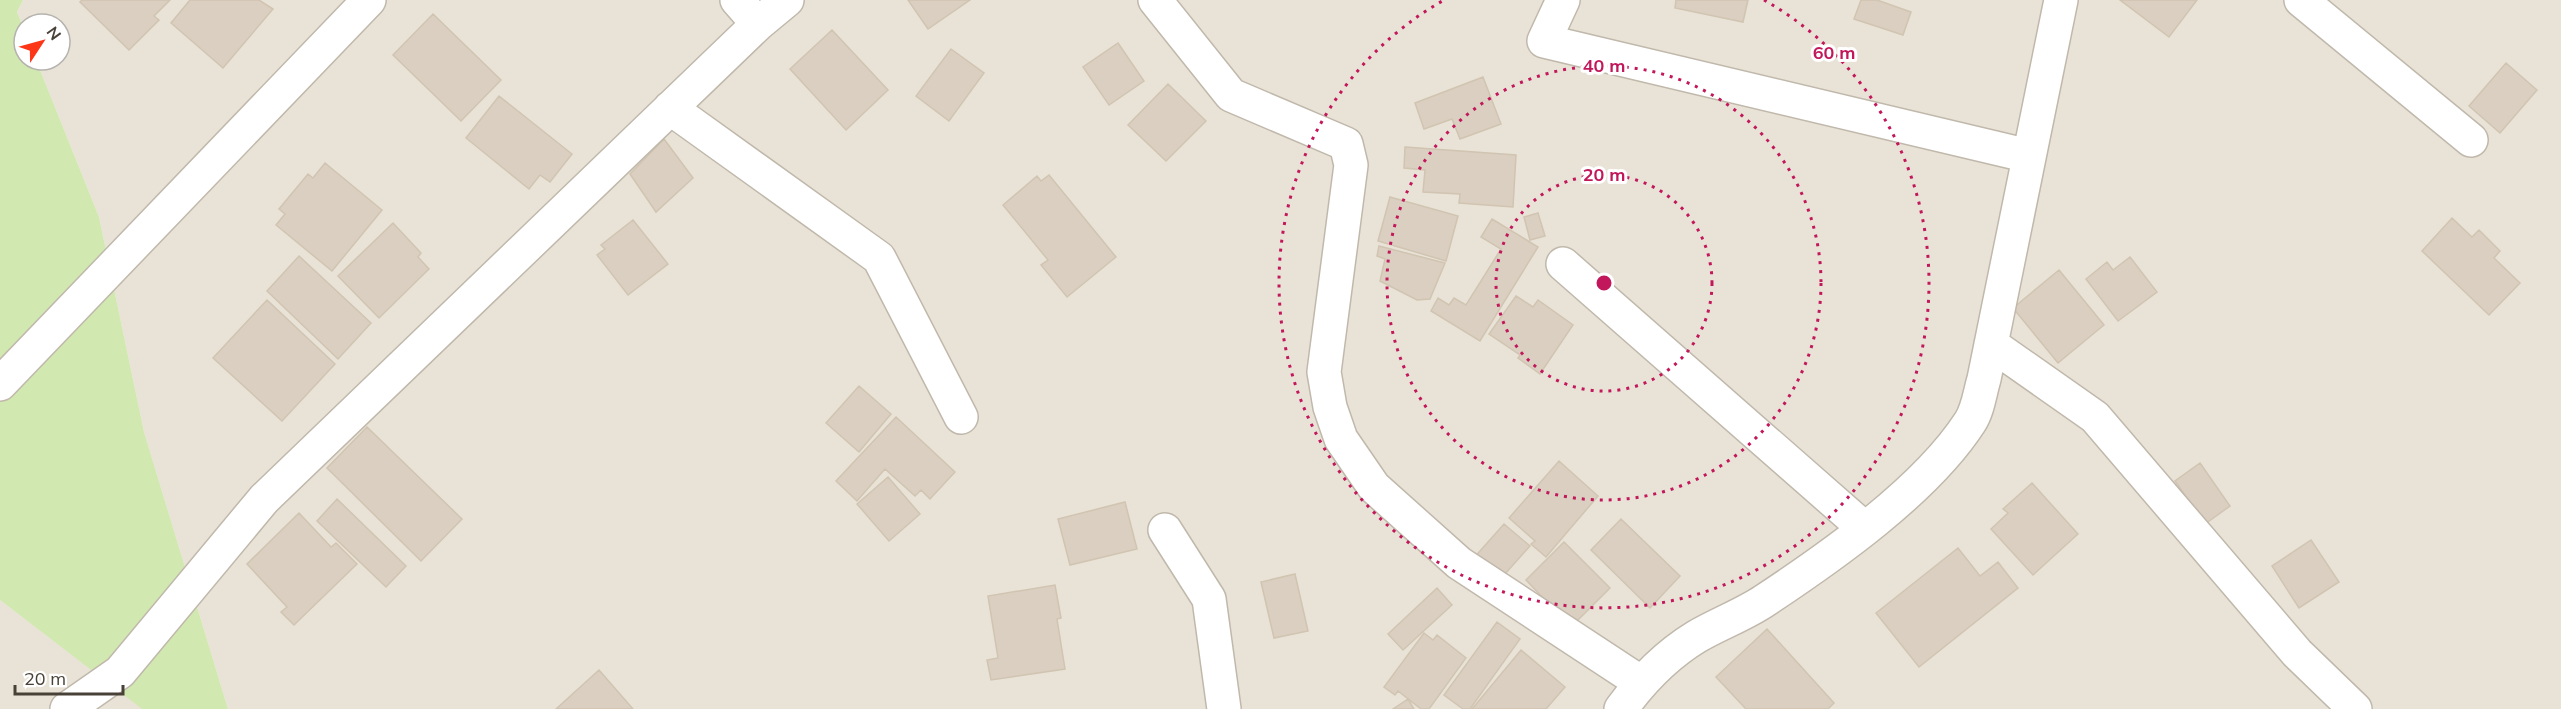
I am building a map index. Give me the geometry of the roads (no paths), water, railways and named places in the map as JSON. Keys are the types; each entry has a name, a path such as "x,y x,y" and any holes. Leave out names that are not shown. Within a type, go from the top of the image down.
{"street":[{"path":"737,0 758,24"},
{"path":"67,709 120,672 264,499 758,24 787,0"},
{"path":"1155,0 1231,94 1346,144 1351,165 1324,372 1330,407 1341,439 1374,487 1459,563 1640,682"},
{"path":"1563,0 1544,41 2030,156"},
{"path":"1621,709 1640,682 1666,658 1695,637 1763,602 1898,502 1940,460 1972,420 1991,344 2061,0"},
{"path":"2301,0 2471,140"},
{"path":"0,384 352,5"},
{"path":"670,108 879,258 961,417"},
{"path":"1563,264 1864,528"},
{"path":"1991,344 2095,417 2297,653 2355,709"},
{"path":"1165,530 1209,599 1224,709"}]}
